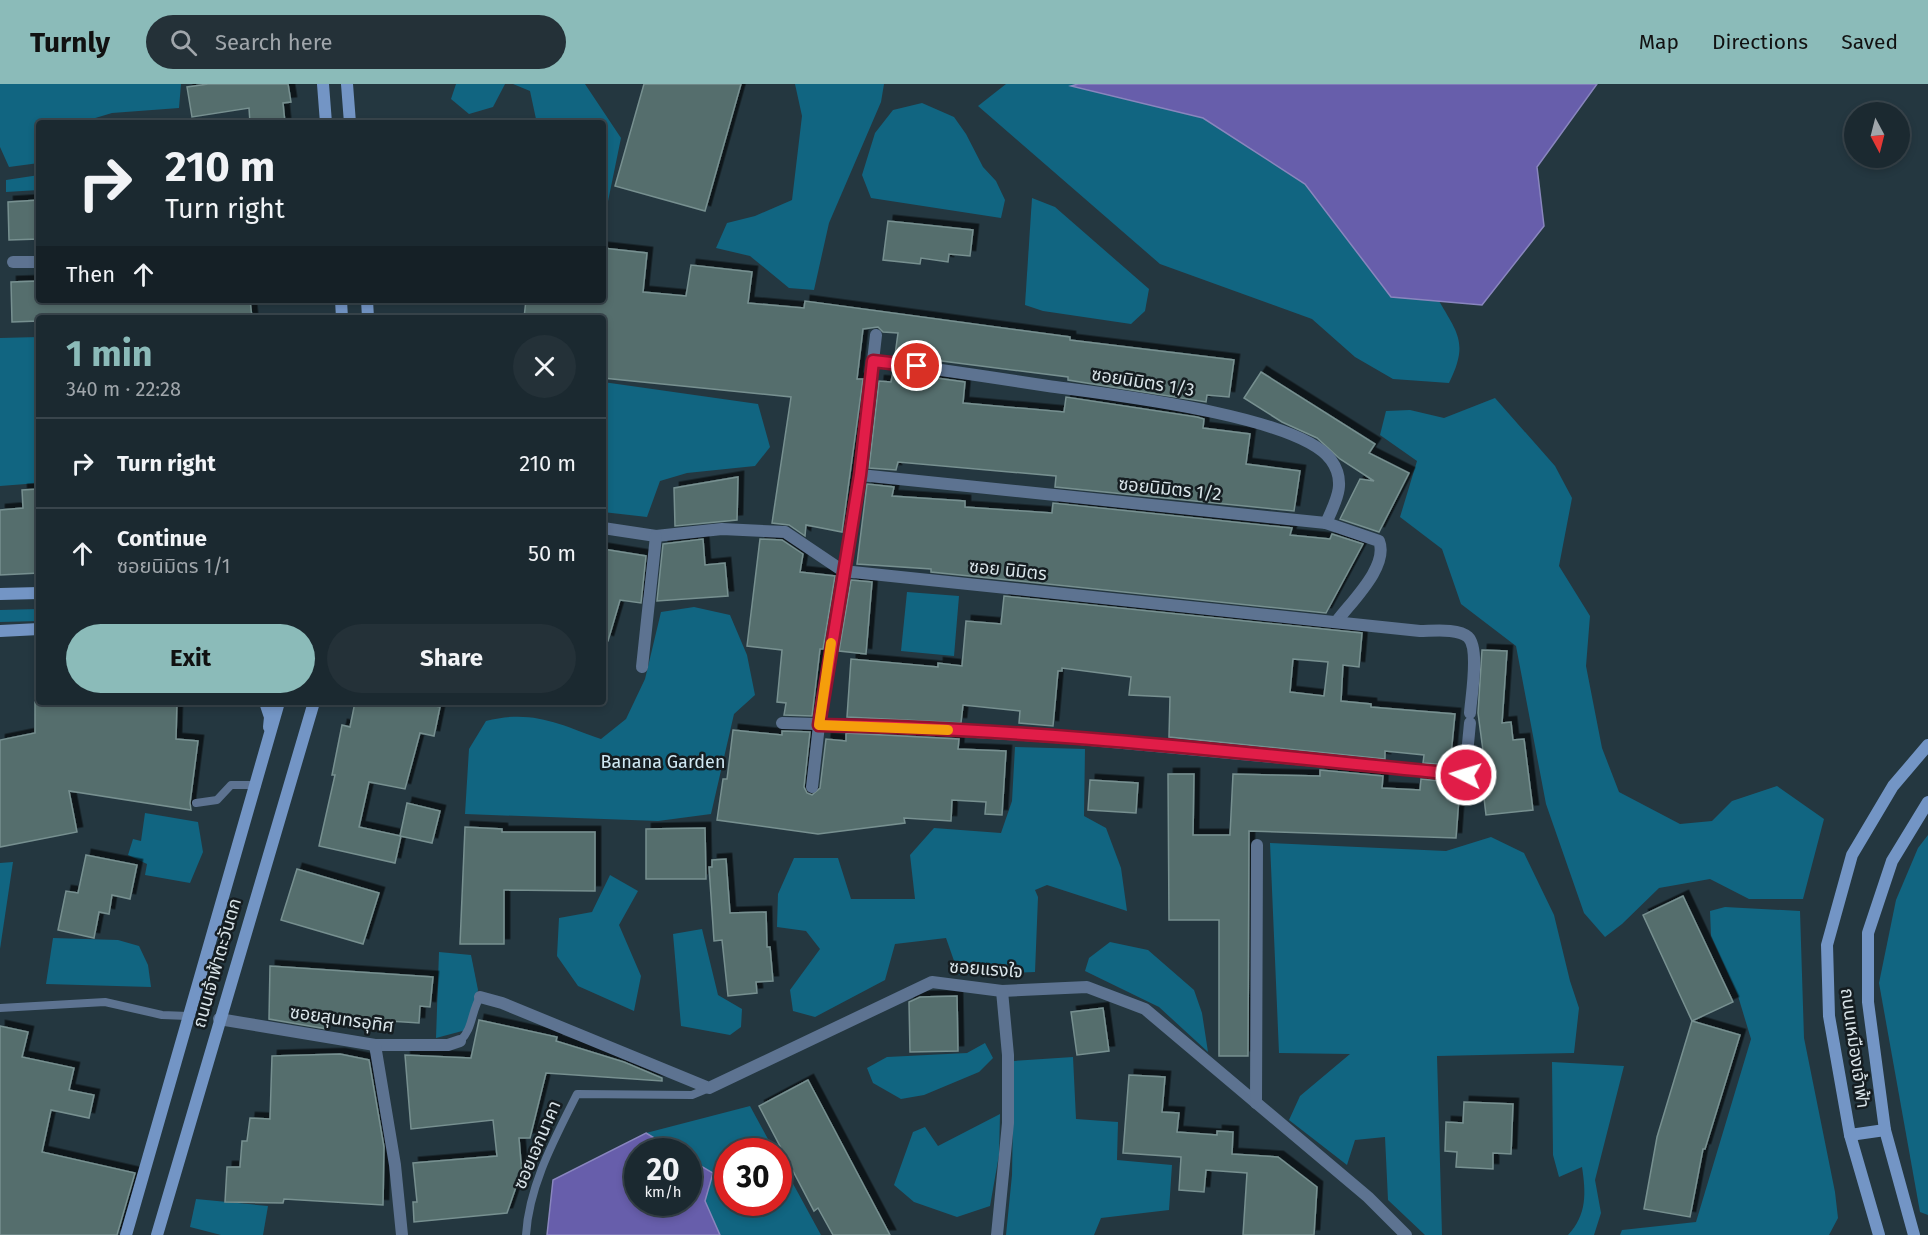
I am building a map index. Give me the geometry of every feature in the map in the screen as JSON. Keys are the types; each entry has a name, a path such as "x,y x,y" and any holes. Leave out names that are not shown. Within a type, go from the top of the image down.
{"main road":[{"path":"323,84 326,120"},
{"path":"347,84 350,120"},
{"path":"0,594 36,593"},
{"path":"0,631 36,630"},
{"path":"266,705 270,717 268,746"},
{"name":"ถนนเจ้าฟ้าตะวันตก","path":"126,1235 188,1016 257,786 278,705"},
{"name":"ถนนเจ้าฟ้าตะวันตก","path":"158,1235 219,1019 313,705"},
{"name":"ถนนเหมืองเจ้าฟ้า","path":"1879,1235 1850,1135 1829,1016 1827,945 1852,855 1893,786 1928,745"},
{"name":"ถนนเหมืองเจ้าฟ้า","path":"1914,1235 1885,1130 1868,1002 1868,933 1892,861 1928,802"},
{"path":"1850,1135 1885,1130"}],"street":[{"path":"13,262 36,262"},
{"path":"812,787 819,725 860,475 876,335"},
{"name":"ซอยนิมิตร 1/3","path":"873,361 1183,405 1272,428 1318,449 1330,459 1338,473 1341,492 1326,523"},
{"name":"ซอยนิมิตร 1/2","path":"860,475 1326,523 1379,541 1383,550 1380,563 1337,621"},
{"name":"ซอย นิมิตร","path":"606,528 656,536 722,529 785,532 843,571 1420,631 1458,632 1468,637 1474,660 1466,775 1069,738 882,726 819,725"},
{"path":"642,667 656,536"},
{"path":"782,723 819,725"},
{"path":"1256,1102 1257,845"},
{"name":"ซอยแรงใจ","path":"709,1088 932,982 1002,991 1087,987 1145,1009 1368,1197 1406,1235"},
{"path":"997,1235 1008,1123 1008,1055 1002,991"},
{"path":"480,997 502,1003 709,1088"},
{"name":"ซอยสุนทรอุทิศ","path":"219,1019 375,1046 448,1045 460,1041"},
{"path":"375,1046 395,1165 402,1235"}],"lane":[{"path":"196,803 217,800 231,785 257,786"},
{"path":"460,1041 469,1033 474,1008 480,997"},
{"path":"0,1008 105,1002 162,1015 188,1016"},
{"name":"ซอยเอกนาคา","path":"526,1235 527,1213 552,1145 577,1094 692,1095 709,1088"}],"green space":[{"path":"0,84 181,84 179,108 112,113 92,120 36,120 36,163 9,167 0,147"},
{"path":"456,84 505,84 493,107 469,114 451,99"},
{"path":"513,84 585,84 621,138 606,211 606,120 537,120 530,91"},
{"path":"795,84 884,84 881,102 829,223 814,290 789,288 750,256 716,248 727,223 755,216 792,200 802,116"},
{"path":"1006,84 1078,84 1072,86 1203,118 1306,185 1391,297 1439,301 1459,340 1458,359 1449,383 1393,379 1355,357 1312,319 1160,264 978,106"},
{"path":"922,103 954,117 966,134 983,167 996,181 1005,200 1001,218 871,198 862,175 875,133 893,110"},
{"path":"36,175 36,190 6,192 6,180"},
{"path":"1032,198 1055,207 1149,289 1145,311 1131,324 1043,311 1025,305"},
{"path":"36,337 36,483 0,486 0,338"},
{"path":"606,382 758,404 770,447 755,466 687,473 660,481 647,517 606,512"},
{"path":"1495,398 1555,466 1572,498 1559,566 1590,616 1586,666 1602,748 1619,792 1680,824 1712,821 1732,801 1777,786 1824,819 1803,899 1749,899 1710,879 1659,888 1605,937 1584,913 1546,804 1516,646 1461,604 1442,549 1400,517 1417,461 1380,435 1386,411 1410,410 1444,418"},
{"path":"907,592 959,596 954,656 901,651"},
{"name":"Banana Garden","path":"694,607 730,615 747,655 755,695 734,714 711,814 658,821 465,814 469,749 486,721 532,717 601,739 626,719 645,679 661,612"},
{"path":"36,609 36,621 0,622 0,610"},
{"path":"1015,747 1085,749 1084,816 1106,828 1121,868 1127,911 1047,885 1035,890 1038,897 1035,972 959,975 946,938 895,944 885,980 815,1017 793,1011 790,990 820,949 806,931 777,927 778,894 794,858 838,858 851,899 915,899 910,855 934,828 1001,833 1012,801"},
{"path":"145,813 198,822 203,852 190,883 145,875 147,864 128,855 133,839 141,841"},
{"path":"1928,835 1928,1215 1920,1212 1879,983 1896,900 1918,848"},
{"path":"1491,837 1524,853 1554,915 1579,1008 1574,1053 1437,1056 1442,1235 1425,1235 1388,1200 1385,1137 1355,1140 1347,1165 1289,1120 1300,1096 1350,1054 1279,1053 1270,843 1446,851"},
{"path":"13,862 0,949 0,863"},
{"path":"610,875 638,891 619,925 641,976 634,1011 578,986 557,956 559,918 592,912"},
{"path":"1725,907 1800,911 1804,1038 1835,1192 1838,1218 1829,1235 1620,1235 1622,1230 1696,1222 1751,1039 1738,996 1711,936 1710,911"},
{"path":"702,929 718,995 742,1009 741,1027 730,1035 681,1026 673,934"},
{"path":"53,938 118,940 139,946 148,965 151,987 46,984"},
{"path":"1110,942 1148,950 1194,990 1202,1013 1208,1052 1159,1007 1085,971 1089,958"},
{"path":"439,952 471,955 478,990 466,1030 436,1038"},
{"path":"985,1043 993,1058 979,1072 924,1095 901,1099 873,1083 867,1068 887,1057 967,1053"},
{"path":"1073,1057 1076,1119 1118,1122 1117,1160 1172,1165 1169,1210 1101,1218 1094,1235 1006,1235 1012,1175 1014,1061"},
{"path":"1552,1062 1624,1066 1595,1180 1601,1213 1594,1235 1568,1235 1582,1212 1583,1177 1582,1167 1559,1177 1553,1155"},
{"path":"750,1106 767,1138 714,1138 714,1216 792,1216 792,1182 821,1235 720,1235 705,1201 712,1173 702,1167 702,1138 654,1138 646,1133"},
{"path":"1000,1114 999,1155 990,1206 957,1217 914,1202 894,1185 913,1132 925,1127 938,1146"},
{"path":"196,1199 268,1206 263,1235 221,1235 190,1227"}],"shaded area":[{"path":"1078,84 1597,84 1537,167 1544,226 1482,305 1391,297 1305,184 1203,118 1071,86"},
{"path":"646,1133 654,1138 636,1138"},
{"path":"624,1144 624,1216 702,1216 702,1167 713,1173 705,1201 720,1235 547,1235 553,1180"}],"building":[{"path":"208,84 288,84 291,102 283,103 285,120 250,120 249,108 192,117 187,87"},
{"path":"644,84 741,84 705,211 615,186"},
{"path":"36,200 36,239 9,240 8,202"},
{"path":"888,221 973,230 970,256 949,254 948,262 921,258 920,264 883,260"},
{"path":"606,248 647,253 643,292 686,296 691,265 752,272 748,303 804,308 805,301 1070,337 1070,340 1234,360 1229,397 1207,395 1206,402 1068,380 1068,377 895,355 898,333 883,332 878,327 863,329 857,379 863,379 842,532 806,525 805,536 789,525 772,523 791,397 606,378 606,315 524,315 526,303 606,303"},
{"path":"36,281 36,303 250,303 252,315 36,315 36,321 12,322 11,282"},
{"path":"893,372 965,382 963,403 1064,412 1066,397 1197,417 1204,419 1203,428 1250,434 1246,464 1300,471 1294,511 1055,487 1056,476 898,462 896,470 869,468 879,381 891,382"},
{"path":"1261,372 1375,444 1369,453 1409,473 1379,532 1340,519 1360,479 1374,481 1340,459 1317,438 1282,422 1244,398"},
{"path":"738,477 737,520 675,526 674,488"},
{"path":"867,484 894,487 892,496 965,501 965,507 1052,513 1053,503 1292,528 1290,535 1330,539 1332,534 1363,544 1326,613 931,572 931,569 857,564"},
{"path":"36,489 36,573 0,575 0,510 23,508 22,490"},
{"path":"703,539 705,565 725,563 728,596 657,601 663,544"},
{"path":"760,539 782,540 803,554 800,572 835,576 823,649 820,649 812,716 784,715 786,703 777,702 782,650 747,646"},
{"path":"606,549 646,556 641,603 620,600 608,641 606,641"},
{"path":"851,580 872,582 866,654 839,651"},
{"path":"1004,596 1362,633 1359,667 1343,665 1341,701 1371,704 1371,707 1455,714 1450,765 1423,763 1424,755 1385,751 1385,759 1169,737 1170,697 1129,695 1131,677 1062,668 1062,671 1058,671 1053,726 1019,723 1020,711 963,705 961,723 847,717 851,659 938,667 938,663 962,666 966,621 1001,624","holes":["1293,659 1328,662 1324,696 1290,692"]},
{"path":"1482,650 1507,651 1502,723 1511,722 1513,740 1524,739 1533,810 1486,815 1482,781 1487,781 1478,713"},
{"path":"35,702 36,705 177,705 176,739 198,741 191,810 69,791 77,832 0,847 0,740 35,733"},
{"path":"354,705 440,707 434,736 420,733 405,789 369,782 359,827 401,836 395,863 319,846 335,775 332,775 342,725 350,727"},
{"path":"733,730 782,735 782,731 810,732 804,787 807,793 812,795 820,788 826,739 846,741 846,733 959,739 958,749 1006,751 1002,815 985,814 986,802 952,800 951,821 904,818 905,823 818,834 717,820 723,779 727,779"},
{"path":"1320,770 1383,776 1382,788 1420,790 1421,779 1449,782 1448,785 1460,784 1456,838 1249,831 1248,1056 1219,1056 1219,920 1169,920 1168,774 1194,774 1193,835 1230,835 1233,774 1320,776"},
{"path":"1090,780 1138,783 1136,813 1088,810"},
{"path":"407,803 440,811 432,843 400,836"},
{"path":"465,827 502,829 502,832 595,832 595,891 504,890 504,944 460,944"},
{"path":"705,828 706,879 646,879 646,829"},
{"path":"86,855 137,865 130,899 112,895 109,914 99,912 94,938 58,930 66,891 78,893"},
{"path":"726,859 730,913 766,912 767,947 770,947 773,981 756,982 757,993 728,996 722,940 714,941 709,867 712,867 712,860"},
{"path":"297,869 379,893 363,944 281,920"},
{"path":"1683,896 1733,1002 1692,1021 1643,915"},
{"path":"270,966 433,977 430,1007 420,1006 419,1023 328,1017 327,1029 269,1019"},
{"path":"957,996 958,1051 910,1052 909,1002 920,997"},
{"path":"1103,1008 1109,1051 1077,1055 1071,1012"},
{"path":"479,1020 557,1037 556,1041 624,1062 662,1078 662,1081 546,1073 530,1138 519,1138 523,1187 516,1187 507,1213 414,1222 413,1202 417,1202 413,1163 497,1156 493,1120 411,1129 405,1055 471,1058"},
{"path":"1692,1021 1740,1035 1705,1149 1703,1149 1690,1217 1644,1209 1657,1137"},
{"path":"0,1026 28,1032 22,1057 74,1068 69,1090 94,1095 89,1118 51,1110 42,1152 135,1173 117,1235 0,1235"},
{"path":"340,1054 369,1060 384,1147 383,1205 284,1199 283,1203 225,1202 227,1167 240,1167 242,1141 247,1141 250,1118 270,1119 272,1056"},
{"path":"1129,1075 1165,1077 1162,1112 1179,1113 1177,1132 1217,1135 1217,1131 1233,1132 1232,1154 1278,1157 1317,1187 1314,1235 1243,1235 1247,1173 1206,1170 1204,1192 1179,1190 1181,1157 1123,1153"},
{"path":"808,1080 890,1235 833,1235 818,1208 814,1211 792,1169 792,1138 776,1138 759,1106"},
{"path":"1464,1102 1513,1104 1511,1154 1493,1153 1493,1169 1456,1167 1457,1152 1445,1151 1446,1122 1463,1123"}],"slow traffic":[{"path":"831,643 819,725 948,730"}],"route":[{"path":"917,366 873,361 860,475 819,725 882,726 1069,738 1466,775"}]}
